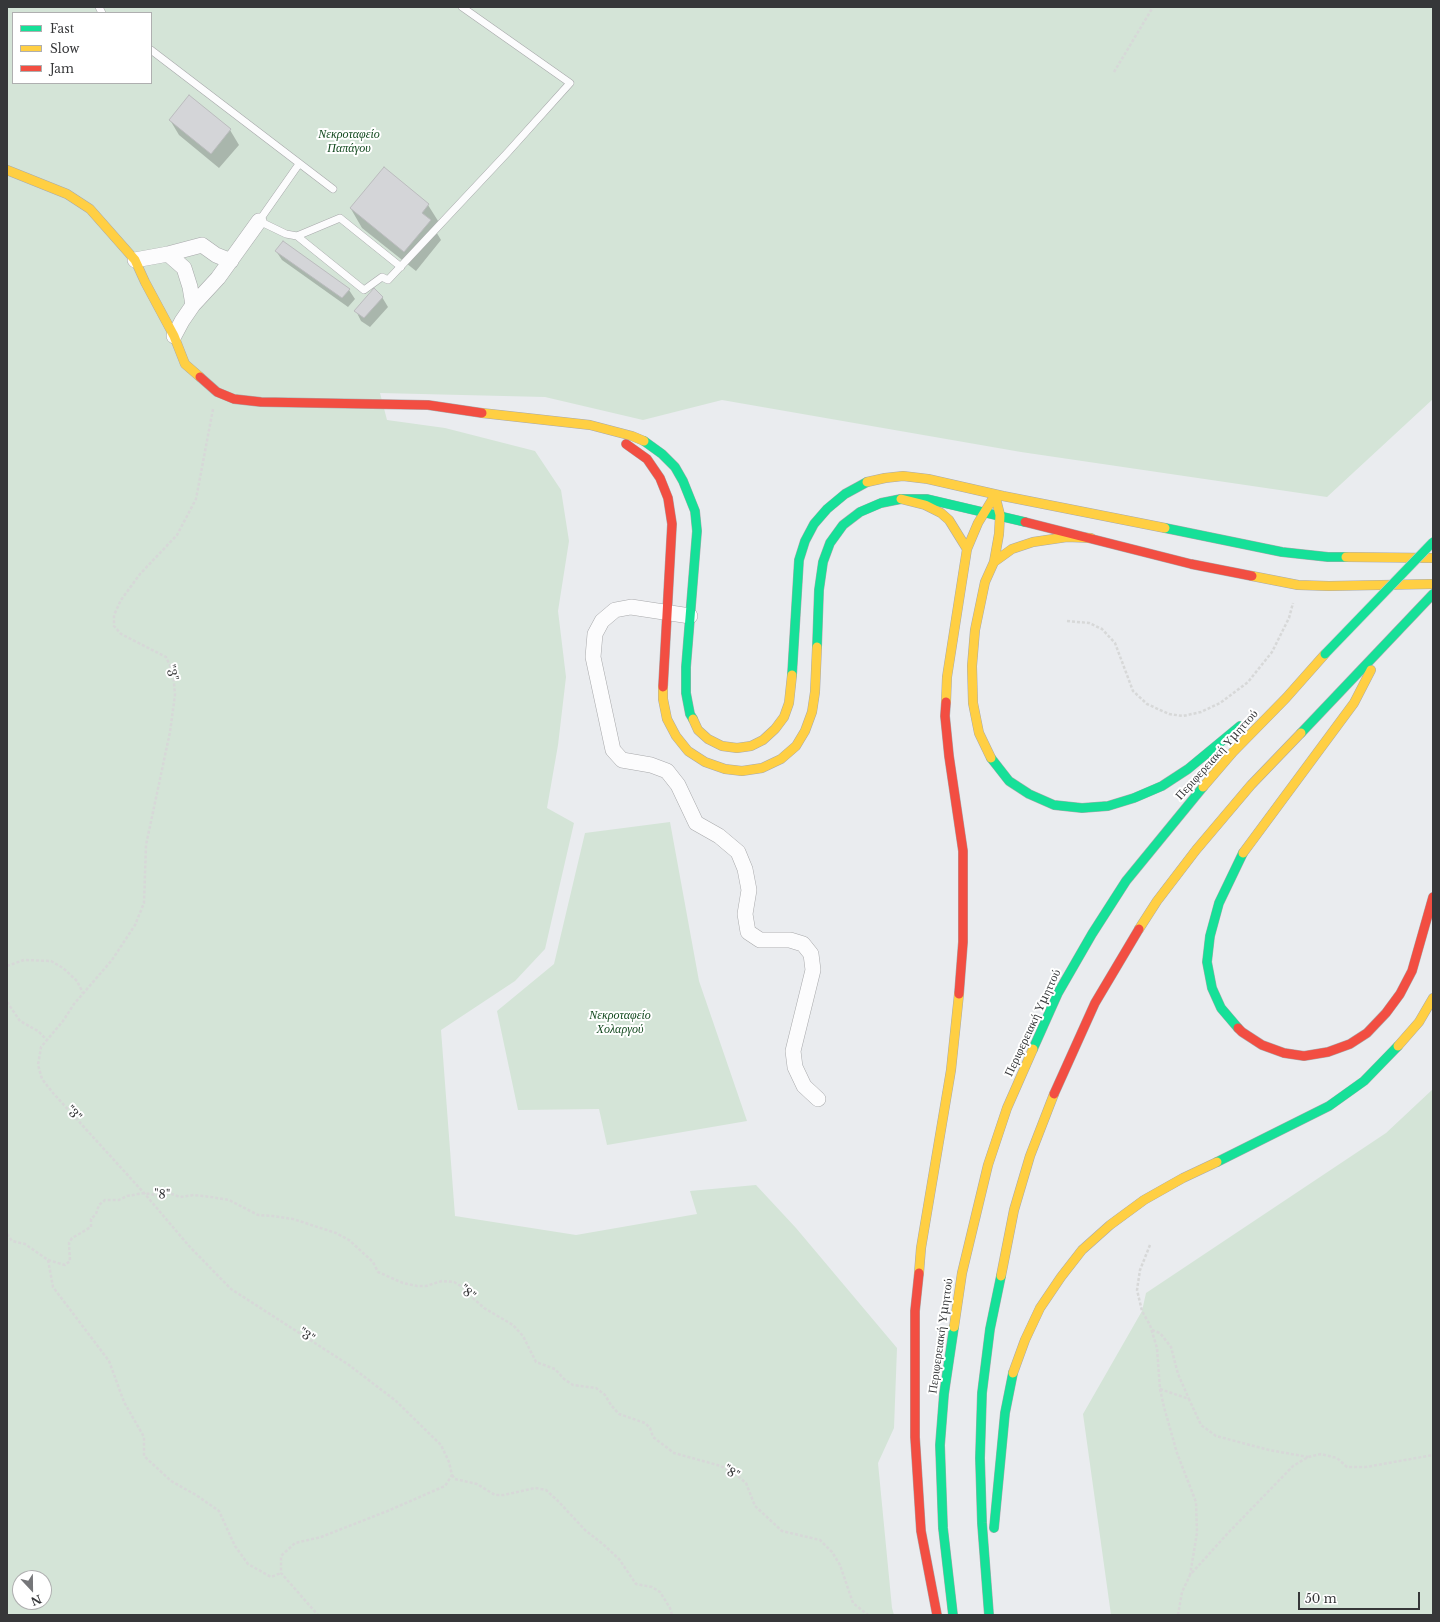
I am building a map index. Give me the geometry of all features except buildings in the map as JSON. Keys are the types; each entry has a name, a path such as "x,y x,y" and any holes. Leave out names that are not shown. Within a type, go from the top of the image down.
{"main road":[{"path":"7,170 67,194 90,209 135,260 174,336 185,364 217,392 234,398 261,402 428,405 521,418 590,425 632,436 648,443 662,454 675,466 690,494 695,511 697,531 686,667 686,693 690,714 698,730 708,739 722,746 737,748 751,746 763,740 775,729 784,717 789,703 800,560 805,541 814,524 827,509 845,494 865,484 885,478 903,476 928,479 996,495 1282,552 1328,556 1433,558"},
{"path":"521,418 615,438 633,447 647,459 660,478 668,498 672,524 666,612 663,699 667,719 676,736 688,751 705,762 724,769 742,771 762,768 781,759 796,746 805,731 812,712 815,692 819,590 823,562 830,543 843,525 860,512 881,503 901,499 927,499 984,511 1191,564 1298,585 1329,586 1433,584"},
{"path":"937,1615 922,1530 915,1437 915,1311 921,1248 951,1070 963,950 963,851 949,756 945,716 947,677 968,549 972,535 984,511 996,495"},
{"path":"996,495 1000,515 999,534 994,562 985,582 975,630 972,666 973,703 979,733 994,763 1009,781 1029,794 1054,805 1082,808 1108,806 1134,798 1162,786 1188,769 1249,719"},
{"path":"901,499 925,505 941,512 949,520 968,549"},
{"path":"994,562 1012,549 1033,542 1066,537 1091,538"},
{"name":"Περιφερειακή Υμηττού","path":"953,1615 943,1528 940,1445 944,1394 962,1273 988,1165 1006,1108 1058,993 1092,934 1126,881 1176,818 1233,752 1433,542"},
{"path":"988,1612 982,1523 980,1458 982,1393 990,1329 1014,1210 1030,1156 1050,1103 1095,1003 1122,956 1157,901 1196,850 1251,785 1433,594"},
{"path":"1383,646 1354,704 1243,852 1219,903 1210,936 1207,962 1212,988 1221,1008 1242,1032 1262,1045 1284,1053 1304,1056 1328,1052 1350,1044 1367,1033 1386,1013 1400,994 1412,971 1433,897"},
{"path":"1282,687 1325,654"},
{"path":"988,1612 1005,1413 1013,1374 1025,1340 1040,1308 1061,1276 1082,1250 1110,1225 1144,1200 1183,1178 1329,1106 1364,1081 1396,1049 1418,1022 1433,998"}],"street":[{"path":"174,336 194,305 218,278 259,221"},
{"path":"135,260 168,254 202,245 216,255 231,261"},
{"path":"168,254 184,268 194,305"},
{"path":"690,616 631,607 615,610 602,621 595,634 593,657 613,750 622,760 651,765 667,772 678,785 696,823 719,836 738,852 745,869 749,890 745,914 748,932 760,940 790,940 803,944 811,954 813,970 793,1051 795,1067 804,1086 818,1100"}],"lane":[{"path":"299,164 259,221 286,234 297,236 364,290 382,277 388,280 570,83 462,7"},
{"path":"152,51 333,189"},
{"path":"297,236 340,218 401,267"}],"path":[{"path":"1114,72 1153,7"},
{"name":"\"3\"","path":"217,392 196,499 177,535 140,574 121,600 114,615 114,626 121,634 166,657 173,672 175,695 170,732 146,845 144,903 135,925 112,960 46,1039 41,1047 38,1065 42,1079 144,1193 189,1246 231,1289 349,1365 396,1401 441,1445 449,1462 452,1475"},
{"path":"1067,621 1089,622 1102,629 1115,643 1133,691 1147,704 1169,714 1183,716 1201,712 1220,703 1248,682 1272,652 1290,618 1298,585"},
{"path":"7,966 24,960 52,961 64,968 77,982 83,993"},
{"path":"7,1002 20,1021 38,1031 46,1039"},
{"name":"\"8\"","path":"7,1234 12,1241 25,1244 48,1260 65,1265 70,1261 69,1243 72,1238 91,1227 91,1219 105,1200 119,1200 127,1196 144,1193 156,1196 169,1193 180,1197 194,1195 212,1196 229,1200 258,1215 293,1219 336,1233 349,1240 373,1262 378,1272 403,1283 426,1286 442,1281 454,1282 466,1289 484,1308 513,1325 523,1336 536,1362 555,1369 564,1379 573,1385 596,1388 605,1394 610,1405 619,1414 645,1423 650,1428 653,1437 674,1453 721,1466 735,1474 746,1483 755,1506 782,1531 820,1540 832,1552 840,1564 853,1603 868,1615"},
{"path":"1150,1246 1140,1270 1137,1290 1142,1311 1152,1330 1157,1348 1160,1388 1177,1453 1196,1502 1197,1533 1190,1575 1182,1592 1178,1615"},
{"path":"48,1260 53,1287 108,1360 124,1402 144,1437 144,1456 171,1481 196,1495 219,1511 235,1546 248,1564 271,1577 281,1573"},
{"path":"1152,1330 1160,1333 1171,1347 1178,1374 1200,1425 1216,1436 1269,1450 1308,1457"},
{"path":"1160,1388 1189,1399"},
{"path":"1190,1575 1228,1533 1293,1466 1308,1457 1321,1454 1337,1458 1347,1467 1366,1466 1433,1455"},
{"path":"318,1615 281,1573 281,1556 295,1543 321,1537 390,1510 445,1486 452,1475 455,1479 477,1484 495,1495 504,1495 534,1488 546,1490 585,1530 619,1559 636,1584 652,1587 660,1592 670,1608 672,1615"}],"green space":[{"name":"Νεκροταφείο Παπάγου","path":"7,7 1433,7 1433,399 1327,497 1021,452 722,400 643,420 545,397 380,393 387,420 445,428 535,451 561,490 569,541 558,611 566,677 558,745 547,808 574,823 545,949 515,981 441,1030 455,1216 576,1235 697,1214 690,1191 756,1185 796,1228 897,1348 894,1428 878,1463 892,1608 894,1615 7,1615"},
{"name":"Νεκροταφείο Χολαργού","path":"670,822 699,981 747,1121 607,1145 599,1109 518,1110 497,1011 554,964 585,833"},
{"path":"1433,1089 1433,1615 1111,1615 1083,1414 1142,1311 1146,1293 1386,1133"}],"traffic: fast":[{"path":"644,441 662,454 675,467 683,481 695,511 697,531 686,667 686,693 690,714 693,719"},
{"path":"792,675 799,560 805,541 814,524 827,509 845,494 867,482"},
{"path":"817,647 819,590 823,562 830,543 843,525 860,512 881,503 901,499 927,499 1025,522"},
{"path":"1165,528 1282,552 1328,557 1346,557"},
{"path":"1325,654 1433,542"},
{"path":"1301,733 1433,594"},
{"path":"991,758 1009,781 1029,794 1054,805 1082,808 1108,806 1134,798 1162,786 1188,769 1240,726"},
{"path":"1033,1049 1058,993 1092,934 1126,881 1203,787"},
{"path":"1238,1028 1221,1008 1212,988 1207,962 1210,936 1219,903 1243,853"},
{"path":"1217,1162 1329,1106 1364,1081 1398,1046"},
{"path":"989,1615 982,1523 980,1458 982,1393 990,1329 1001,1276"},
{"path":"953,1615 943,1528 940,1445 944,1394 954,1327"},
{"path":"994,1528 1005,1413 1013,1373"}],"traffic: slow":[{"path":"7,170 67,194 90,209 135,260 174,336 185,364 200,377"},
{"path":"482,413 590,425 632,436 644,441"},
{"path":"867,482 903,476 928,479 1003,496 1165,528"},
{"path":"991,758 979,733 973,703 972,666 975,630 985,582 994,562 999,534 1000,515 995,495"},
{"path":"946,702 947,677 967,549 978,523 995,495"},
{"path":"901,499 925,505 941,513 949,520 967,549"},
{"path":"994,562 1012,549 1033,542 1067,537 1091,538"},
{"path":"1346,557 1433,558"},
{"path":"1252,576 1298,585 1329,586 1433,584"},
{"path":"663,687 663,699 667,719 676,736 688,751 705,762 725,769 742,771 762,768 781,759 796,746 805,731 812,712 815,692 817,647"},
{"path":"1203,787 1233,752 1286,698 1325,654"},
{"path":"1243,853 1354,703 1371,670"},
{"path":"693,719 698,730 708,739 722,746 737,748 751,746 763,740 775,729 784,717 789,703 792,675"},
{"path":"1139,929 1157,901 1196,850 1251,785 1301,733"},
{"path":"919,1273 921,1248 951,1070 959,994"},
{"path":"1398,1046 1419,1022 1433,998"},
{"path":"954,1327 962,1273 988,1165 1007,1108 1033,1049"},
{"path":"1001,1276 1014,1210 1030,1156 1054,1094"},
{"path":"1013,1373 1025,1340 1040,1308 1082,1250 1110,1225 1144,1200 1183,1178 1217,1162"}],"traffic: jam":[{"path":"200,377 217,392 234,399 261,402 428,405 482,413"},
{"path":"626,444 647,459 660,478 668,498 672,524 663,687"},
{"path":"1025,522 1191,564 1252,576"},
{"path":"946,702 945,716 949,756 963,851 963,942 959,994"},
{"path":"1238,1028 1262,1045 1284,1053 1304,1056 1328,1052 1350,1044 1367,1033 1386,1013 1400,994 1412,971 1433,897"},
{"path":"1054,1094 1095,1003 1139,929"},
{"path":"919,1273 915,1311 915,1437 921,1531 937,1615"}]}
